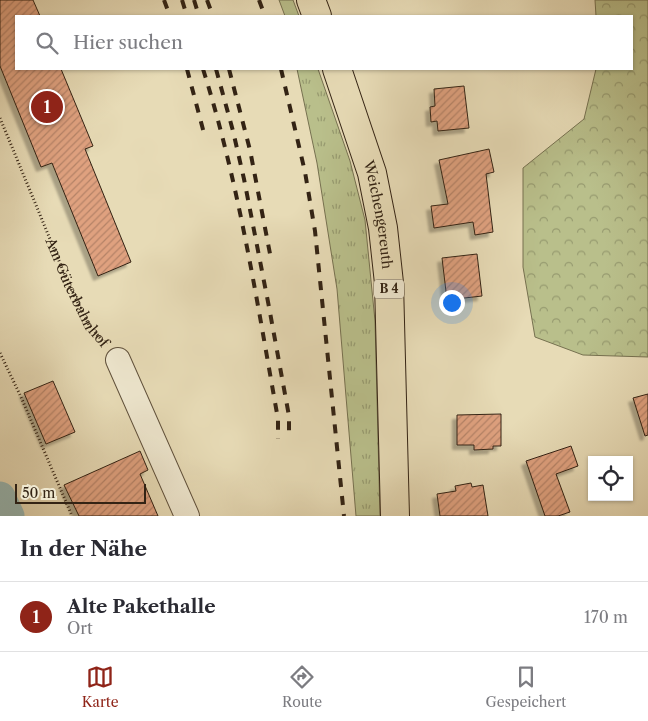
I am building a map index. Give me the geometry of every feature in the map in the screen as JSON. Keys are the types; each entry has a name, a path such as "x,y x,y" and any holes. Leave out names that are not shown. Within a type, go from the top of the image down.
{"main road":[{"path":"311,0 318,15"},
{"name":"Weichengereuth","path":"337,70 372,173 383,228 389,283 395,516"}],"street":[{"name":"Am Güterbahnhof","path":"118,360 187,516"}],"path":[{"name":"Am Güterbahnhof","path":"0,118 69,285 89,325 118,360"},
{"path":"0,353 72,516"}],"green space":[{"path":"279,0 293,0 299,15 285,15"},
{"path":"595,0 648,0 648,357 583,355 535,337 523,267 523,168 584,119 596,70 633,70 633,15 596,15"},
{"path":"297,70 318,70 350,161 365,220 375,321 380,516 356,516 337,289 317,163"}],"building":[{"path":"0,0 33,0 40,15 15,15 15,70 61,70 93,146 85,149 131,262 98,276 52,163 41,167 0,66"},
{"path":"464,86 469,128 438,131 437,121 431,122 430,107 435,106 434,89"},
{"path":"489,149 494,172 486,174 493,232 475,235 473,222 434,228 431,206 448,204 439,160"},
{"path":"477,254 482,296 447,300 442,258"},
{"path":"53,381 75,432 46,444 24,393"},
{"path":"648,394 648,435 645,436 633,398"},
{"path":"501,414 501,446 493,446 493,449 474,450 474,445 457,445 457,415"},
{"path":"571,446 578,466 556,474 570,512 558,516 545,516 526,461"},
{"path":"140,451 148,470 140,474 158,516 79,516 64,485"},
{"path":"471,483 472,487 483,485 488,516 440,516 437,494 456,491 455,486"}],"waterway":[{"path":"0,497 9,516"}],"railway":[{"path":"164,0 170,15"},
{"path":"182,0 187,15"},
{"path":"194,0 199,15"},
{"path":"207,0 213,15"},
{"path":"259,0 265,15"},
{"path":"187,70 205,137"},
{"path":"203,70 227,155 255,287 278,419 278,439"},
{"path":"216,70 244,179 289,416 289,433"},
{"path":"229,70 250,150 271,259"},
{"path":"281,70 305,172 315,231 344,516"}],"place":[{"name":"Alte Pakethalle","path":"47,107"}]}
